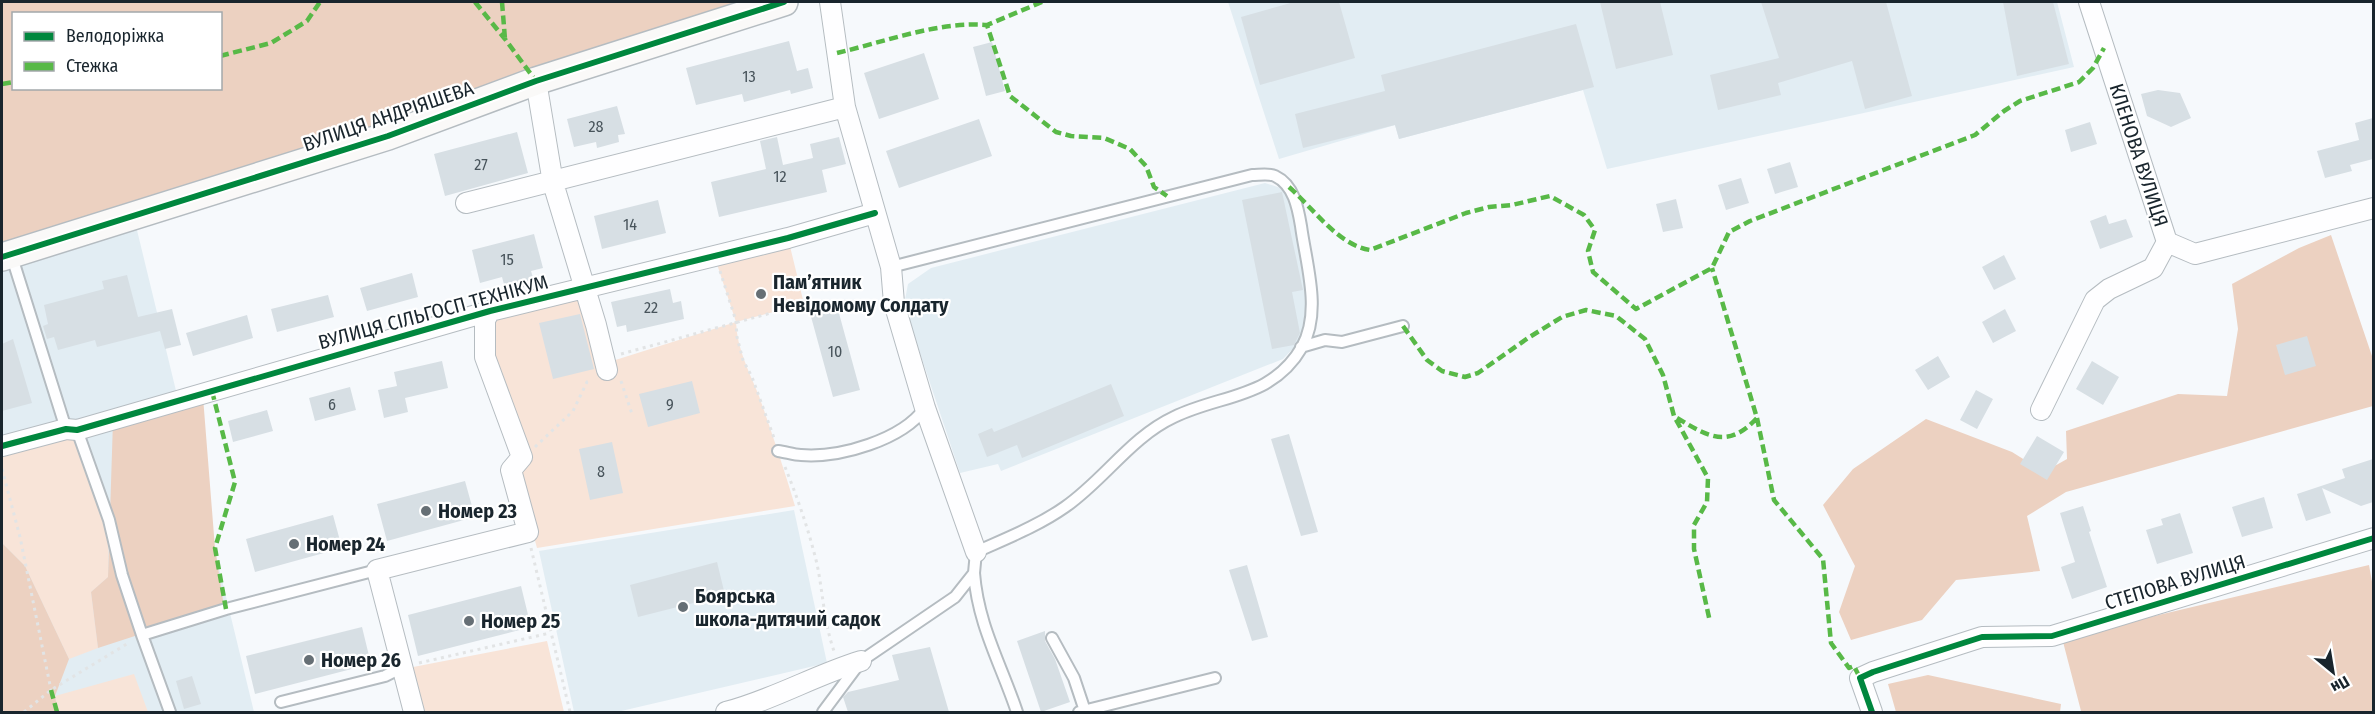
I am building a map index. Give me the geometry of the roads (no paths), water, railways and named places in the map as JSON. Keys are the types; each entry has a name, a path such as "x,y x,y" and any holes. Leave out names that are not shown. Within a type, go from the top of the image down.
{"street":[{"name":"ВУЛИЦЯ АНДРІЯШЕВА","path":"6,256 388,136 536,81 784,2"},
{"path":"830,2 845,107 891,267 894,303 925,408 976,552"},
{"name":"КЛЕНОВА ВУЛИЦЯ","path":"2089,2 2168,242 2195,254 2373,208"},
{"path":"536,81 553,183 606,364"},
{"path":"466,203 553,183 845,107"},
{"name":"ВУЛИЦЯ СІЛЬГОСП ТЕХНІКУМ","path":"2,446 71,430 490,311 788,238 875,213"},
{"path":"2041,410 2095,300 2109,289 2152,268 2168,242"},
{"path":"414,712 377,570 528,532 511,470 522,457 485,357 485,320 490,311"},
{"name":"СТЕПОВА ВУЛИЦЯ","path":"1872,712 1860,678 1982,637 2052,636 2373,538"},
{"path":"726,712 750,706 830,670 861,661"}],"lane":[{"path":"891,267 1252,175 1274,175 1289,187 1299,212 1312,304 1310,326 1301,347 1279,375 1250,393 1199,405 1172,417 1146,433 1066,506 1035,526 976,552 974,573 976,598 986,637 1018,710"},
{"path":"6,256 71,430 109,520 122,575 170,712"},
{"path":"1301,347 1325,340 1342,342 1403,327"},
{"path":"778,451 799,455 835,454 894,434 918,418 925,408"},
{"path":"142,635 226,609 377,570"},
{"path":"823,712 861,661 955,597 974,573"},
{"path":"1052,638 1074,678 1082,712 1215,678"},
{"path":"281,702 385,676 403,667"}],"place":[{"name":"Пам’ятник Невідомому Солдату","path":"761,294"},
{"name":"Номер 23","path":"426,511"},
{"name":"Номер 24","path":"294,544"},
{"name":"Боярська школа-дитячий садок","path":"683,607"},
{"name":"Номер 25","path":"469,621"},
{"name":"Номер 26","path":"309,660"}]}
